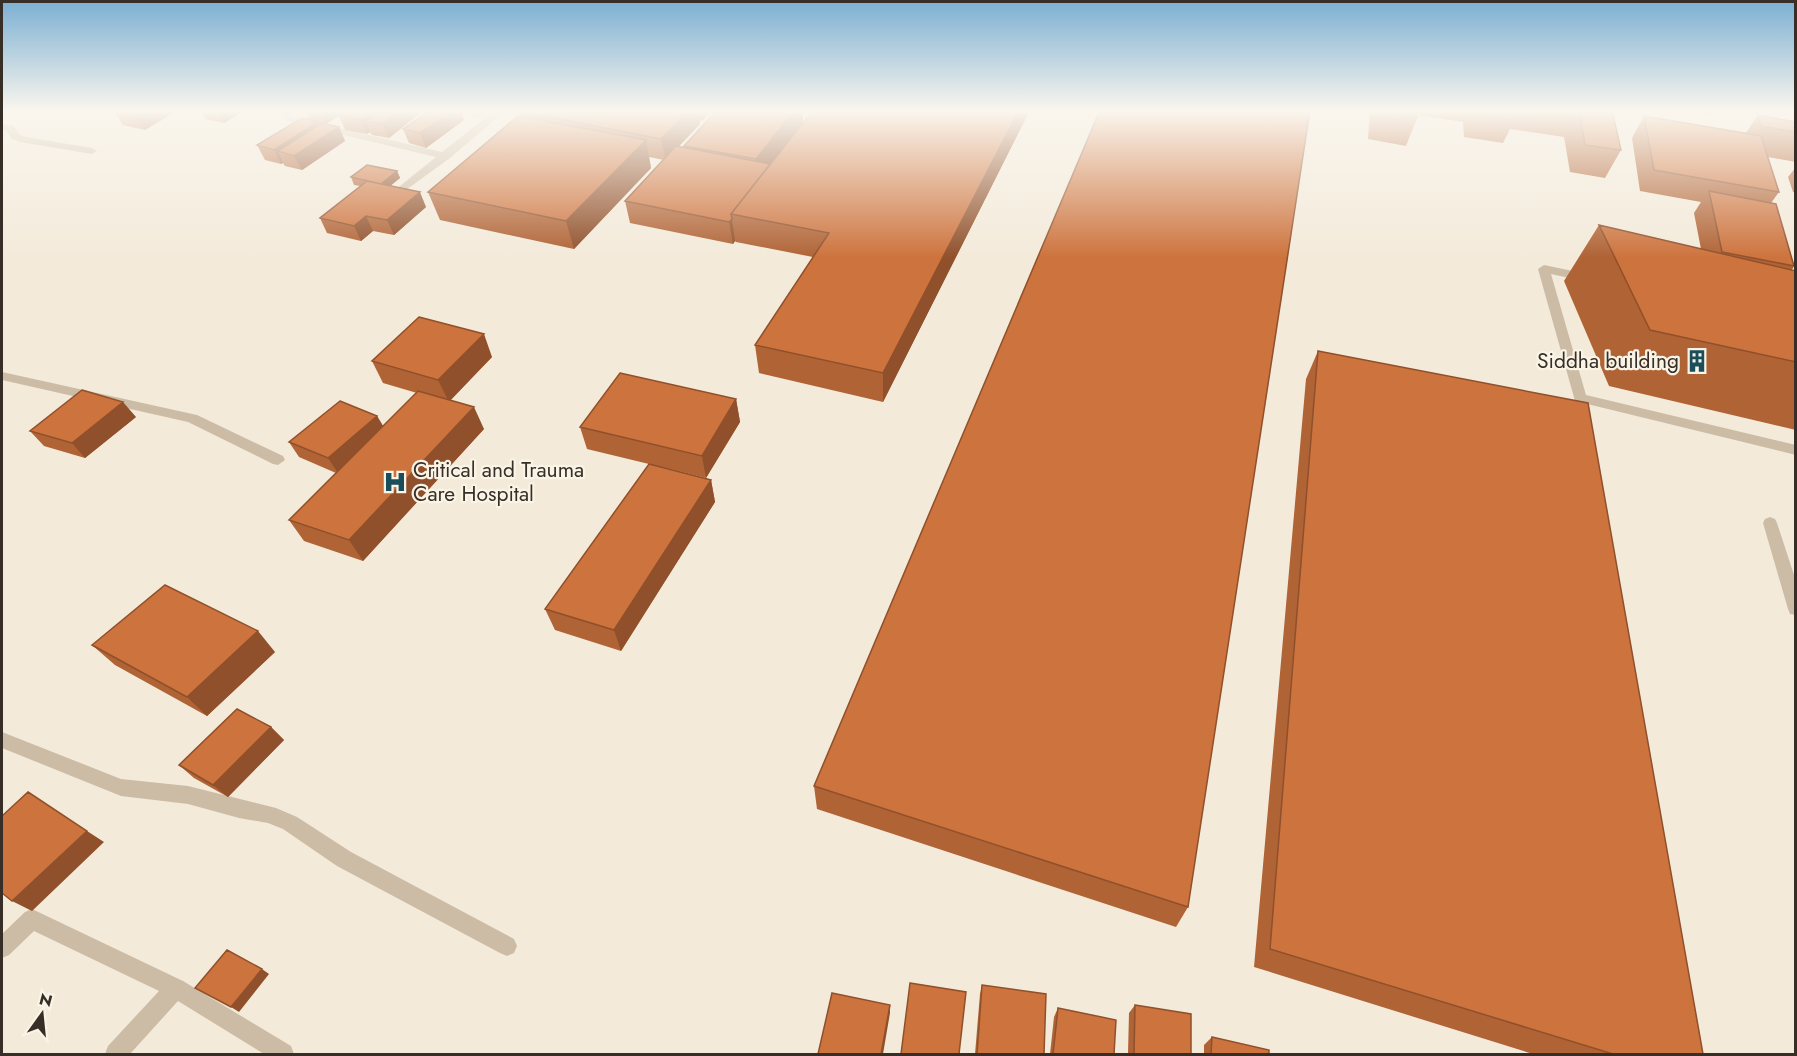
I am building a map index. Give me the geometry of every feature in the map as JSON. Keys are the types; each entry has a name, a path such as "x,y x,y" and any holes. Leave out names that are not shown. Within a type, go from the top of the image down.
{"street":[{"path":"399,192 442,159"},
{"path":"1601,281 1544,268 1580,398 1796,450"},
{"path":"2,376 192,418 278,460"},
{"path":"1770,523 1796,609"},
{"path":"2,740 121,788 188,795 239,809 269,814 290,823 344,859 507,946"},
{"path":"2,948 32,919 176,987 283,1054"},
{"path":"116,1054 176,987"}],"building":[{"path":"467,159 627,159 566,221 428,192"},
{"path":"664,159 745,159 770,164 731,214 732,219 729,222 625,201"},
{"path":"774,159 994,159 883,373 755,345 829,233 731,214"},
{"path":"1079,159 1302,159 1188,907 814,786"},
{"path":"1652,159 1768,159 1779,192 1654,170"},
{"path":"367,165 397,171 381,184 351,177"},
{"path":"367,181 420,192 387,220 366,216 354,226 320,218"},
{"path":"1709,191 1776,204 1794,266 1722,252"},
{"path":"1599,225 1796,271 1796,362 1650,330"},
{"path":"419,317 484,334 438,380 372,361"},
{"path":"1318,351 1588,403 1703,1054 1613,1054 1270,949"},
{"path":"620,373 736,399 702,456 580,427"},
{"path":"82,390 123,402 72,443 30,431"},
{"path":"418,391 474,407 349,540 289,520"},
{"path":"340,401 377,416 328,458 289,442"},
{"path":"649,464 711,480 614,630 545,609"},
{"path":"165,585 258,631 187,697 92,645"},
{"path":"237,709 271,727 213,785 179,765"},
{"path":"28,792 87,831 12,901 2,893 2,816"},
{"path":"227,950 262,969 231,1007 195,988"},
{"path":"910,983 966,992 959,1054 901,1054"},
{"path":"982,985 1046,994 1044,1054 977,1054"},
{"path":"832,993 890,1005 881,1054 818,1054"},
{"path":"1135,1005 1191,1014 1191,1054 1134,1054"},
{"path":"1058,1008 1116,1020 1114,1054 1053,1054"},
{"path":"1212,1037 1269,1050 1269,1054 1211,1054"}],"place":[{"name":"Siddha building","path":"1697,361"},
{"name":"Critical and Trauma Care Hospital","path":"395,482"}]}
